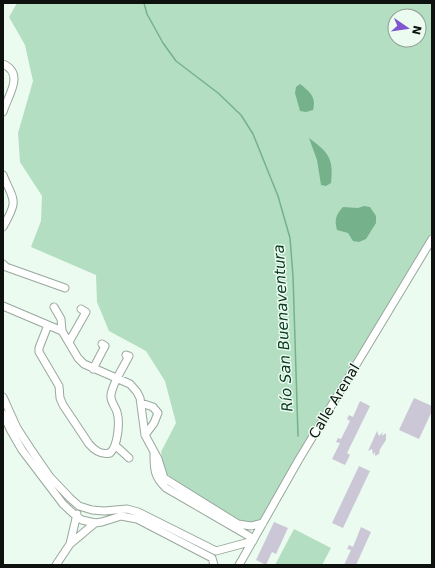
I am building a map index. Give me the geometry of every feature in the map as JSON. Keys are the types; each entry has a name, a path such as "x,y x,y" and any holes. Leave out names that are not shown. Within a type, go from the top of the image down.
{"street":[{"path":"3,64 10,67 13,71 14,77 14,83 3,112"},
{"path":"3,227 13,206 14,198 4,180"},
{"name":"Calle Arenal","path":"239,565 302,454 432,239"},
{"path":"3,264 6,267 65,288"},
{"path":"3,306 62,331"},
{"path":"54,306 61,319 62,331 78,358 84,364 93,369 130,384 137,392 141,403 145,435 158,459 164,478 238,524 251,526 263,522"},
{"path":"69,342 86,312 81,309"},
{"path":"48,325 39,348 39,352 59,386 60,398 63,405 94,450 105,454 110,453 116,446 118,418 111,393 129,356 126,355"},
{"path":"93,369 105,346 102,344"},
{"path":"3,397 17,428 30,448 54,480 80,506 92,510 104,511 127,509 138,512 202,544 214,558"},
{"path":"141,403 153,407 158,413 154,423 145,435"},
{"path":"3,414 22,450 59,499 82,520 95,523 121,516 133,518 214,558 253,540"},
{"path":"116,446 129,458"},
{"path":"154,451 154,471 158,481 166,488 253,540"},
{"path":"70,544 80,506"},
{"path":"56,565 70,544 95,523"},
{"path":"198,551 202,549 202,544"}],"shaded area":[{"path":"17,3 432,3 432,234 261,520 244,524 165,474 161,452 176,423 165,381 146,351 109,331 97,302 96,275 31,247 41,221 42,196 20,162 18,133 33,81 25,45 9,17"},
{"path":"300,84 313,98 313,110 306,112 300,111 295,93 296,87"},
{"path":"309,138 321,147 330,161 332,167 331,183 326,186 321,185 317,160"},
{"path":"364,206 370,207 376,216 376,223 366,239 359,242 353,241 348,233 337,230 336,217 343,207 358,208"},
{"path":"294,529 331,548 322,565 275,565"}],"building":[{"path":"414,398 432,406 432,411 419,439 399,430"},
{"path":"360,401 370,406 347,453 350,455 345,465 332,459 340,443 336,442 338,438 341,439 350,421 347,419 349,415 353,417"},
{"path":"377,431 379,436 383,432 382,436 386,433 386,440 380,449 379,454 375,456 375,452 373,455 372,449 368,451"},
{"path":"359,466 370,471 343,528 332,523"},
{"path":"274,522 288,528 276,554 272,552 266,565 256,560"},
{"path":"361,527 371,532 356,565 344,565 351,550 347,549 349,545 353,547"}],"waterway":[{"name":"Río San Buenaventura","path":"144,3 147,14 163,43 176,61 218,93 241,115 253,134 278,196 290,238 293,276 298,436"}]}
